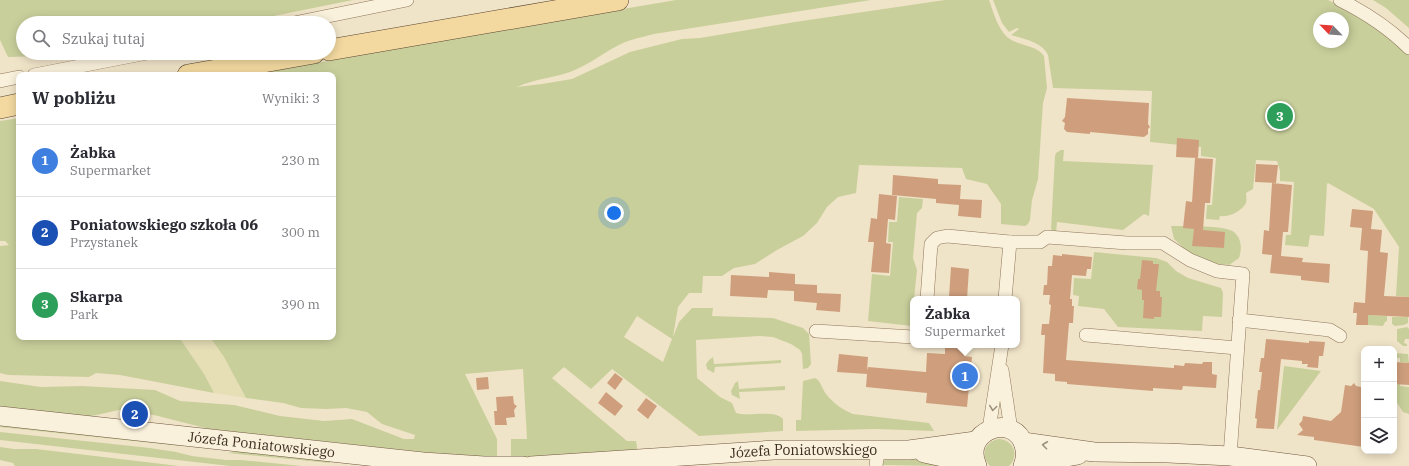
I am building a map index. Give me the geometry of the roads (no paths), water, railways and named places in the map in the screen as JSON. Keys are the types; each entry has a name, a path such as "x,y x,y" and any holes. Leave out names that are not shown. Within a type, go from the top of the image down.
{"main road":[{"path":"336,49 618,0"},
{"path":"205,72 274,60"},
{"path":"0,108 16,105"}],"street":[{"path":"328,16 407,0"},
{"path":"1340,0 1363,11 1393,32 1409,48"},
{"path":"49,72 111,60"},
{"path":"0,81 16,78"},
{"path":"927,296 931,244 937,238 947,236 1010,242 1040,242 1047,237 1127,243 1163,243 1190,260 1217,271 1243,274 1230,456"},
{"path":"1005,296 1010,242"},
{"path":"1239,320 1330,330 1340,336"},
{"path":"816,331 910,337"},
{"path":"1086,335 1237,348"},
{"path":"976,465 974,448 983,435 1002,348"},
{"path":"1000,358 1017,436 1026,450 1023,465 1052,462 1094,452"},
{"name":"Józefa Poniatowskiego","path":"0,416 357,460 484,466 523,466"},
{"name":"Józefa Poniatowskiego","path":"531,466 682,461 774,450 877,458 983,435 1003,428 1017,436"},
{"path":"1017,436 1094,452 1167,460 1230,456 1307,466"},
{"name":"Józefa Poniatowskiego","path":"909,450 976,465"}],"place":[{"name":"Skarpa","path":"1280,116"},
{"name":"Żabka","path":"965,376"},
{"name":"Poniatowskiego szkoła 06","path":"135,414"}]}
